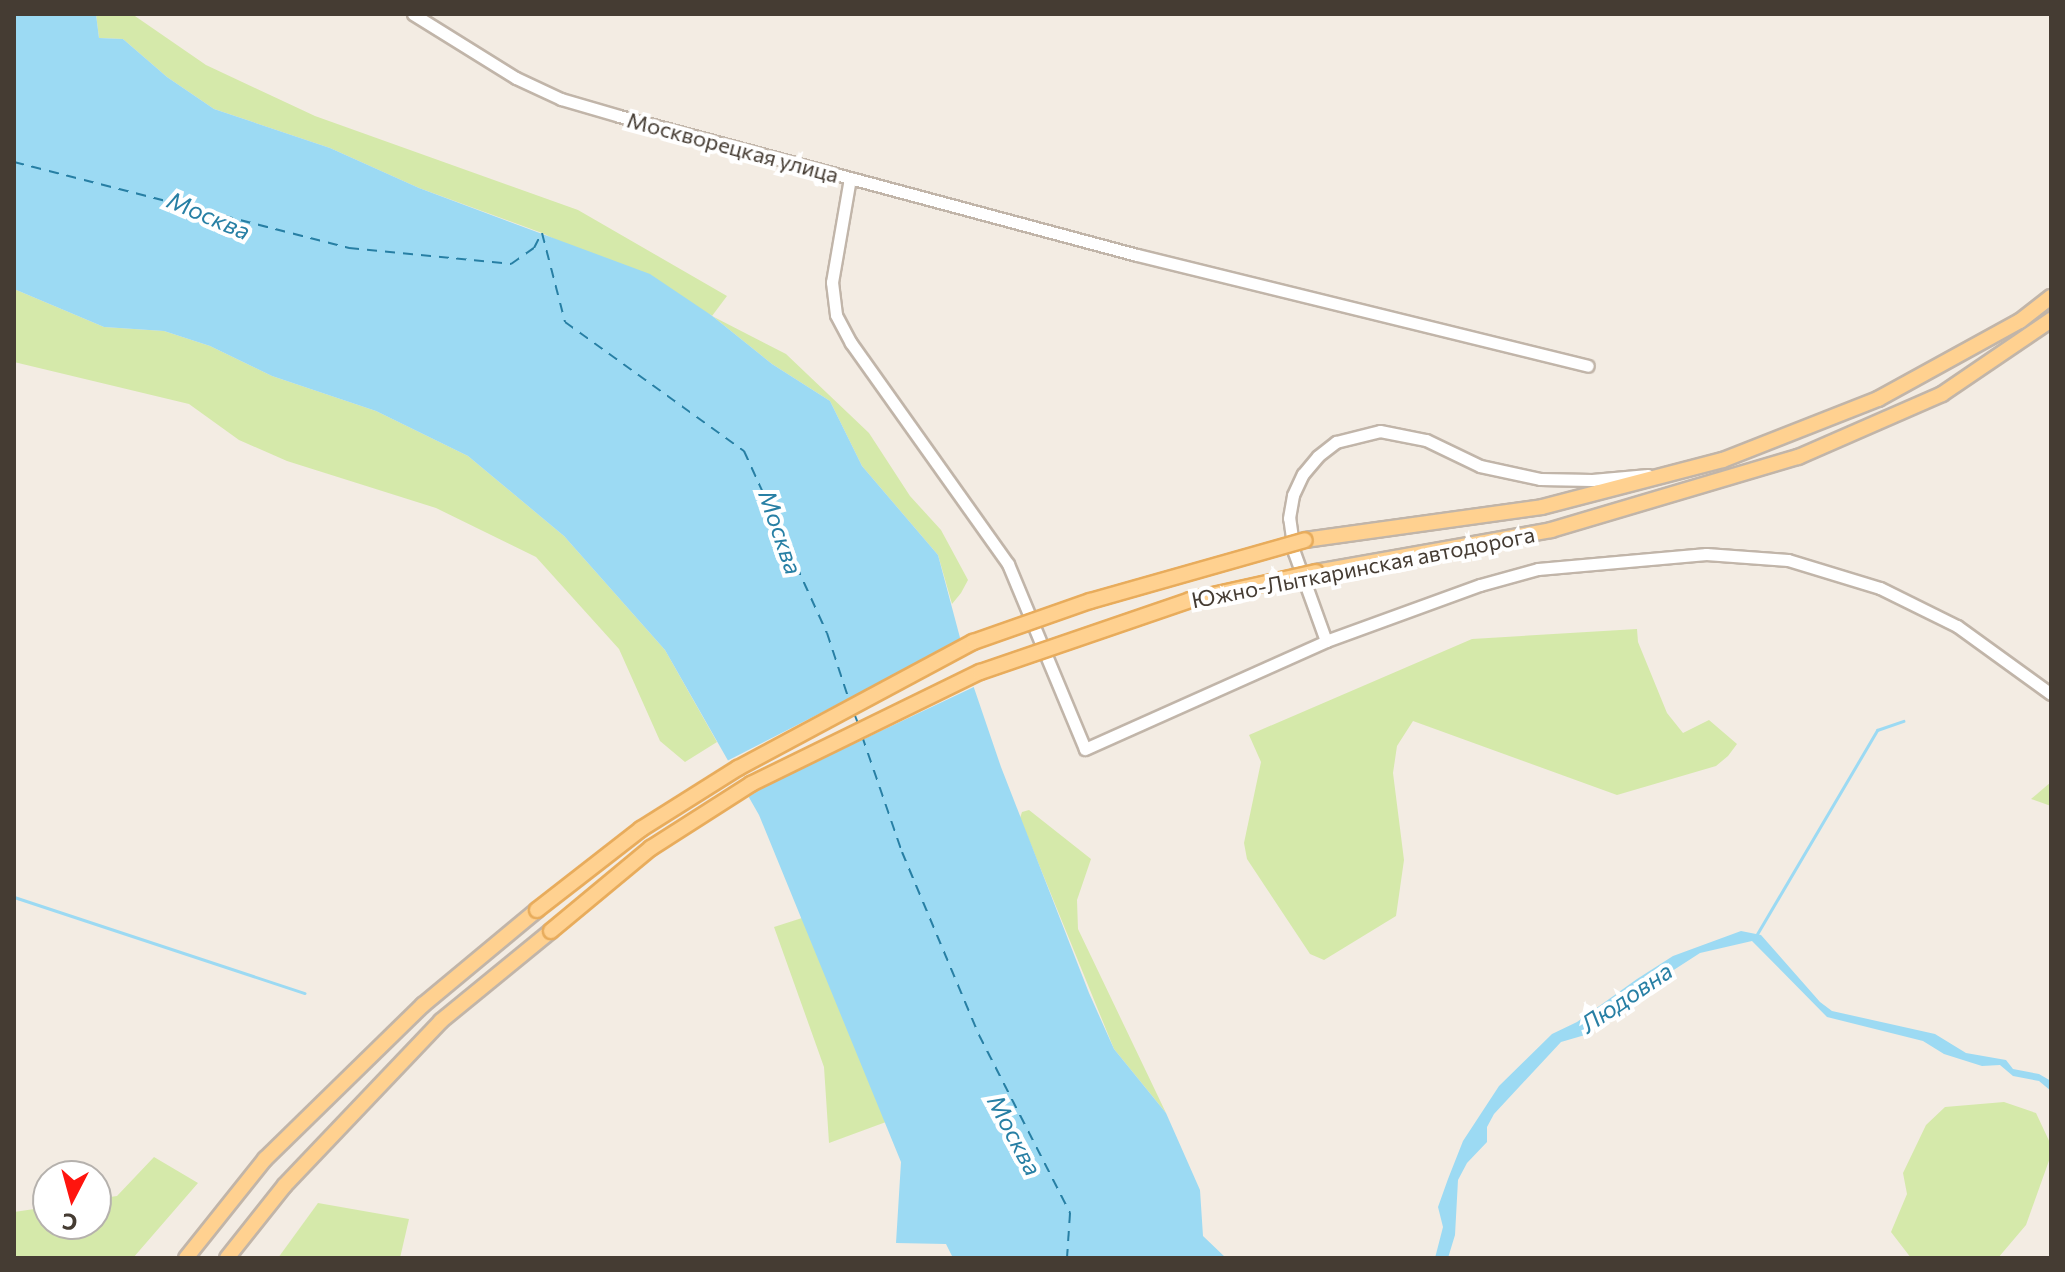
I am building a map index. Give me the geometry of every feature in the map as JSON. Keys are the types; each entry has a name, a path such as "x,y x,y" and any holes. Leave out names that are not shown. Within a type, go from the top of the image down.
{"main road":[{"name":"Южно-Лыткаринская автодорога","path":"186,1258 265,1159 423,1005 537,910 641,829 738,768 973,642 1090,601 1305,540 1542,507 1723,460 1878,399 2020,321 2051,297"},
{"name":"Южно-Лыткаринская автодорога","path":"227,1258 285,1185 441,1021 651,848 751,784 980,672 1190,600 1316,572 1551,530 1798,457 1942,394 2051,320"}],"street":[{"name":"Москворецкая улица","path":"413,14 516,78 561,99 1071,238 1588,366"},
{"path":"850,178 832,282 836,315 851,343 1008,564 1085,749 1326,641 1480,585 1538,569 1622,559 1720,555 1788,560 1880,588 1957,626 2051,694"},
{"path":"1326,641 1294,552 1289,518 1293,495 1303,474 1318,456 1336,442 1357,434 1380,431 1426,440 1480,466 1540,479 1592,480 1677,472"}],"green space":[{"path":"96,14 132,14 206,65 315,116 578,210 727,296 712,316 542,233 419,188 330,148 214,109 167,77 123,39 99,38"},
{"path":"14,289 104,327 164,331 210,346 272,376 376,411 468,456 564,536 665,650 717,742 685,762 660,741 619,649 536,557 436,508 287,461 239,440 189,404 14,362"},
{"path":"713,316 786,354 869,433 910,496 941,530 968,580 952,604 938,555 862,466 830,401 772,364"},
{"path":"1637,629 1638,642 1667,713 1683,733 1709,720 1737,744 1728,756 1716,766 1617,795 1413,721 1397,746 1393,773 1404,860 1396,916 1324,960 1310,954 1247,859 1244,843 1261,762 1249,735 1472,639"},
{"path":"2051,782 2051,806 2031,799"},
{"path":"1029,810 1091,859 1077,900 1078,929 1166,1113 1114,1049 1020,818 1022,812"},
{"path":"802,918 886,1122 829,1143 824,1067 774,927"},
{"path":"2004,1102 2036,1113 2051,1145 2051,1155 2026,1225 1998,1258 1911,1258 1891,1232 1907,1194 1903,1173 1926,1125 1945,1107"},
{"path":"154,1157 198,1183 133,1258 14,1258 14,1212 32,1209 32,1240 112,1240 112,1197 117,1196"},
{"path":"318,1203 409,1219 400,1258 278,1258"}],"water":[{"name":"Москва","path":"14,14 96,14 99,38 123,39 167,77 214,109 330,148 419,188 650,274 711,315 772,364 830,401 862,466 938,555 971,679 1001,767 1089,993 1114,1049 1166,1113 1200,1190 1203,1236 1226,1258 953,1258 946,1244 896,1243 901,1162 759,815 665,650 564,536 468,456 376,411 272,376 210,346 164,331 104,327 14,289"},
{"name":"Людовна","path":"1741,931 1761,935 1820,1002 1832,1011 1935,1034 1966,1053 2006,1060 2013,1069 2039,1074 2051,1081 2051,1091 2039,1081 2013,1076 2000,1065 1982,1066 1944,1054 1923,1041 1827,1017 1752,941 1700,953 1604,1015 1585,1035 1561,1042 1494,1114 1487,1127 1487,1142 1467,1163 1458,1180 1455,1235 1448,1258 1435,1258 1443,1227 1438,1207 1448,1179 1463,1141 1499,1086 1552,1034 1577,1022 1637,979 1673,956"}],"pier":[{"path":"965,639 978,685 771,783 745,799 725,762"}],"waterway":[{"path":"1757,934 1877,730 1903,721"},
{"path":"14,897 305,993"}],"ferry route":[{"path":"14,162 349,248 511,264 534,248 541,234"},
{"path":"542,233 565,322 744,451 827,633 849,700"},
{"path":"854,713 859,726"},
{"path":"862,736 902,852 979,1035 1070,1213 1067,1258"}]}
